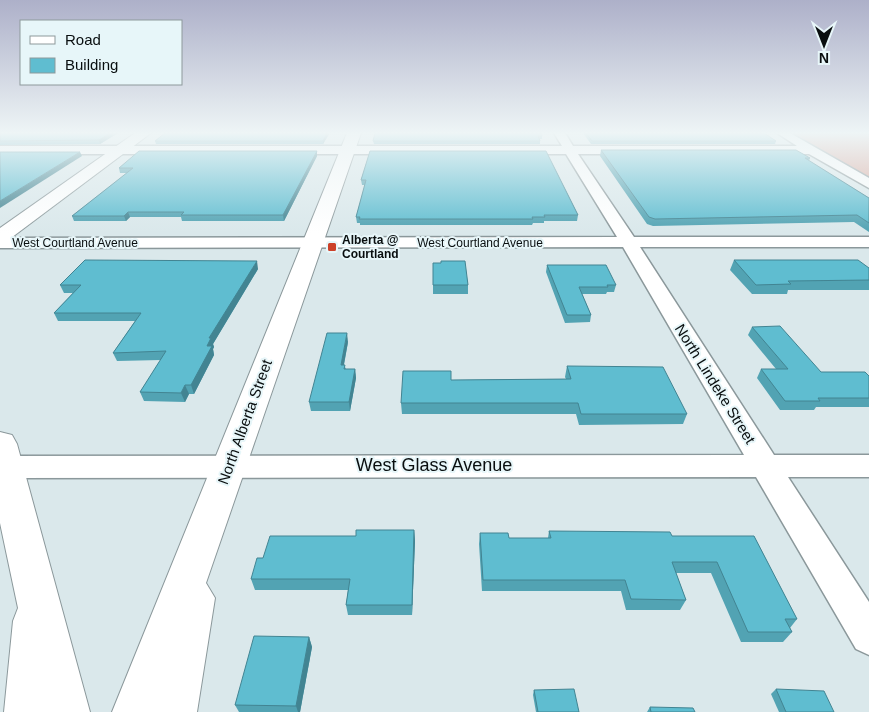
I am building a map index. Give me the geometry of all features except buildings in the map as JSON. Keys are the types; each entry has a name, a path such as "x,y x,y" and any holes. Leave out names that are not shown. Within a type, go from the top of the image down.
{"main road":[{"path":"0,237 98,166"},
{"name":"North Alberta Street","path":"137,712 342,166"},
{"path":"2,459 65,712"},
{"path":"172,712 208,522"},
{"path":"29,712 36,594"}],"street":[{"name":"North Lindeke Street","path":"579,166 629,243 869,636"},
{"path":"839,166 869,184"},
{"name":"West Courtland Avenue","path":"0,243 869,242"},
{"name":"West Glass Avenue","path":"2,459 230,466 869,466"}],"shaded area":[{"path":"848,166 869,166 869,178"}],"place":[{"name":"Alberta @ Courtland","path":"332,247"}]}
